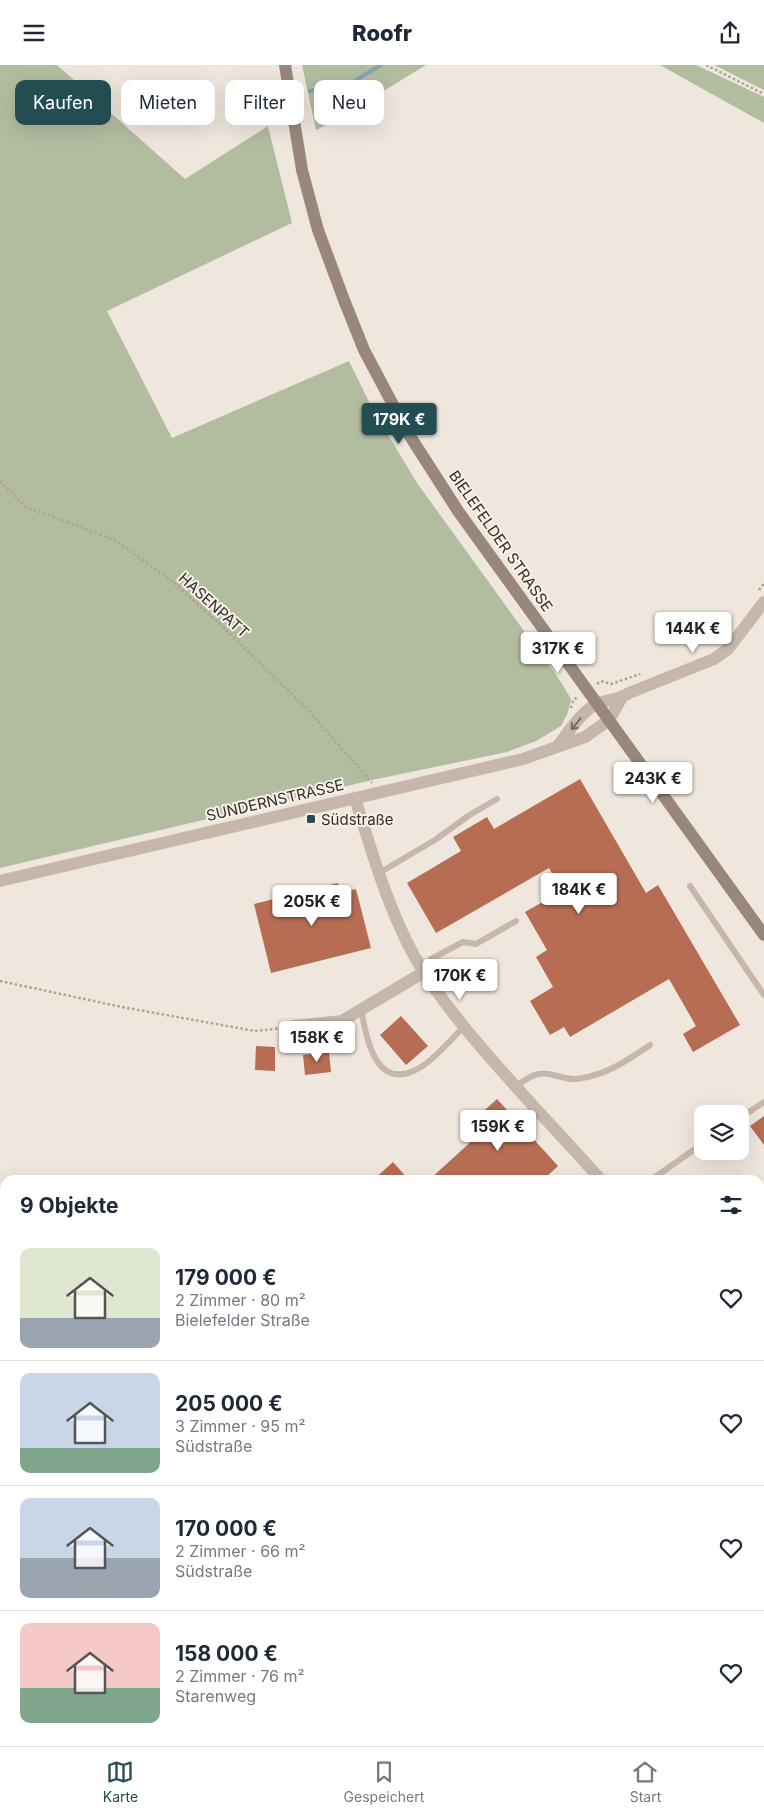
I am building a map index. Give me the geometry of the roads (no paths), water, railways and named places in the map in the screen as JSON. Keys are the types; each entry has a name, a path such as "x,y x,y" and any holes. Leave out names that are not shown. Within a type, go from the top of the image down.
{"main road":[{"name":"BIELEFELDER STRASSE","path":"285,65 302,169 318,230 364,350 408,433 458,511 764,935"}],"street":[{"path":"609,720 621,699 629,693 714,659 728,649 761,596"},
{"path":"557,747 582,717 597,703 621,699"},
{"name":"SUNDERNSTRASSE","path":"0,881 523,759 585,737 609,720"},
{"path":"355,798 379,873 406,941 424,972 445,1003 492,1062 597,1175"},
{"path":"294,1026 342,1021 424,972"}],"lane":[{"path":"379,873 435,841 468,816 498,799"},
{"path":"690,886 764,995"},
{"path":"424,972 431,959 463,942 476,944 516,921"},
{"path":"361,1009 369,1045 378,1062 386,1072 396,1075 407,1074 422,1066 464,1027"},
{"path":"515,1087 536,1074 548,1074 562,1079 593,1076 618,1067 650,1045"},
{"path":"749,1112 764,1102"},
{"path":"658,1175 694,1150"}],"waterway":[{"path":"310,91 351,83 381,65"}],"place":[{"name":"Südstraße","path":"311,819"}]}
